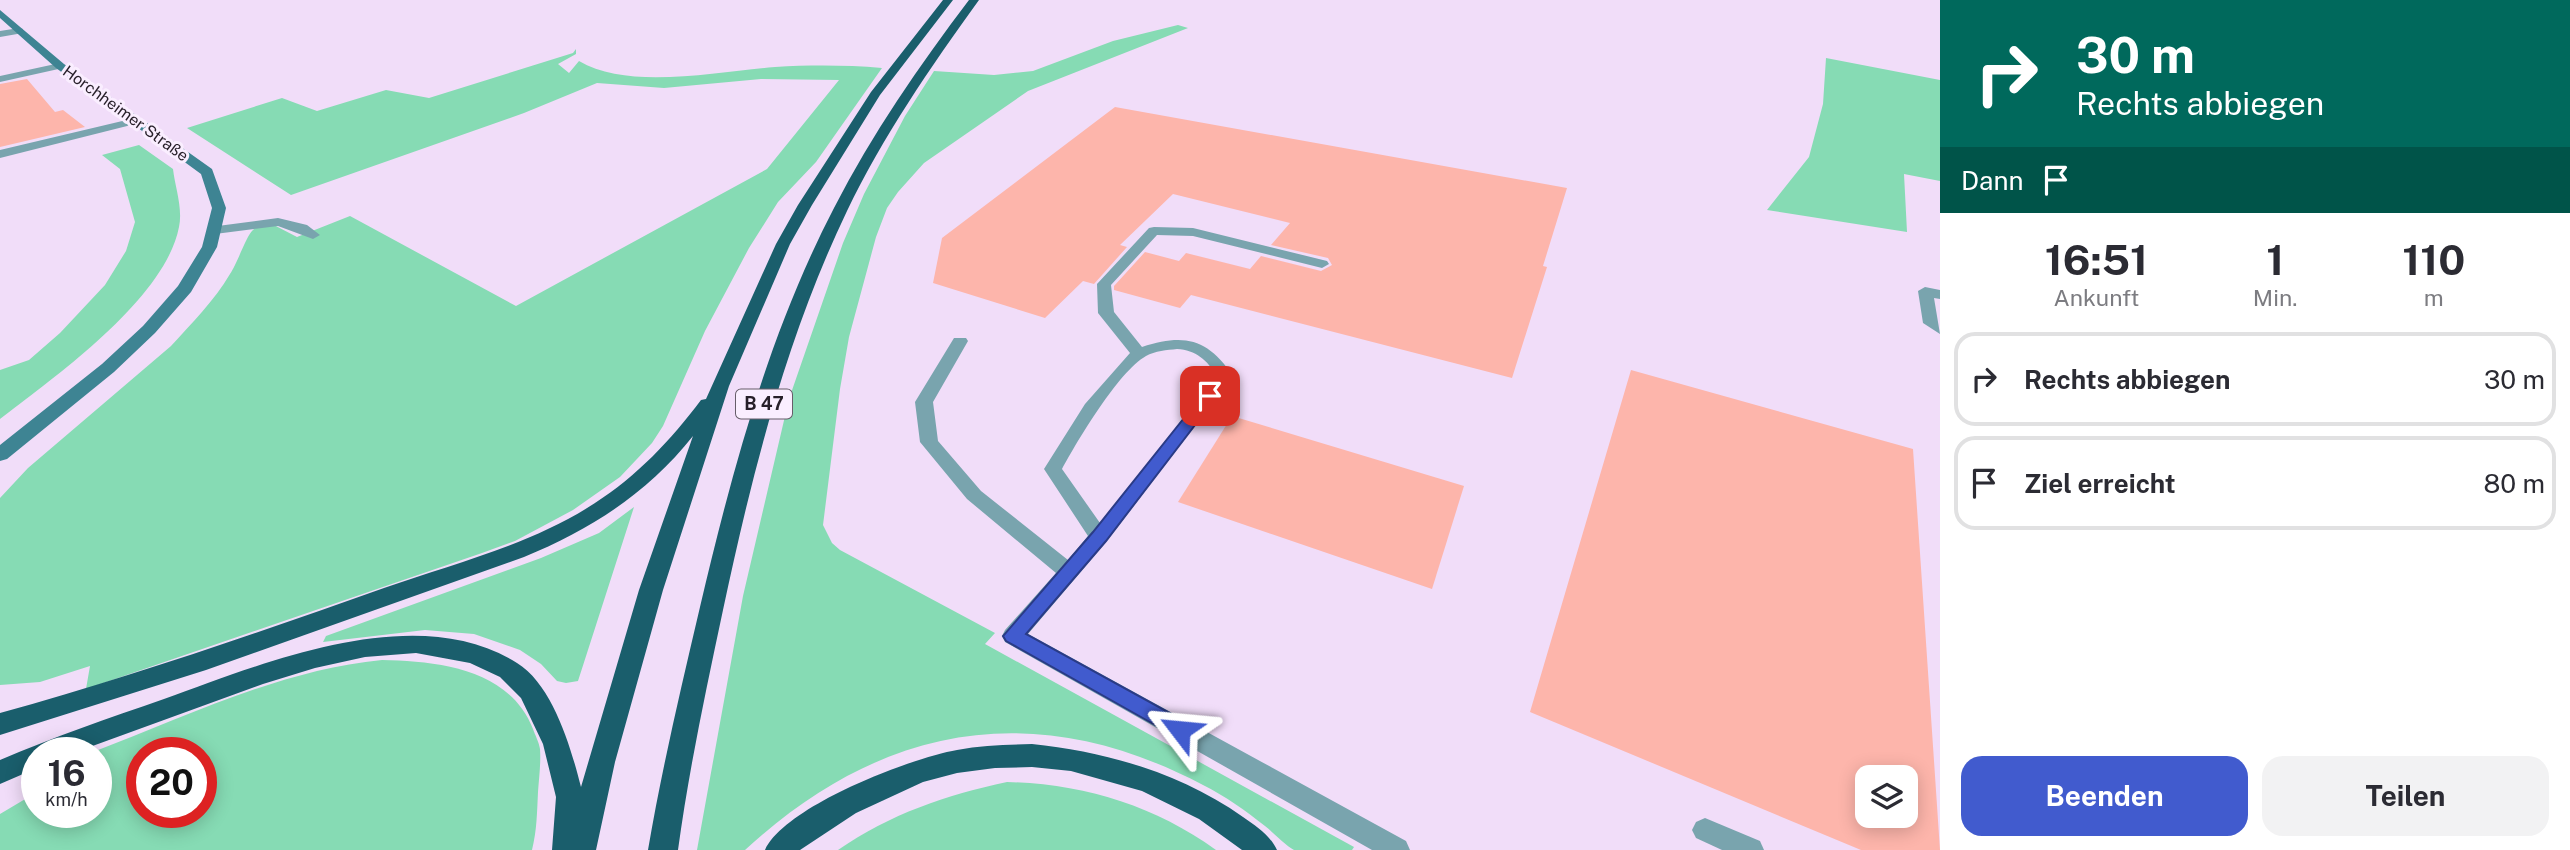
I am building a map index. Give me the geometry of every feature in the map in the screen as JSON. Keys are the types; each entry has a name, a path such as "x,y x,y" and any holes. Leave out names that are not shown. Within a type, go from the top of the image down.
{"highway":[{"name":"B 47","path":"581,850 601,762 651,590 720,386 783,244 805,205 875,94 948,0"},
{"name":"B 47","path":"663,850 673,786 723,553 752,440 780,355 822,250 859,173 912,86 974,0"},
{"path":"0,724 69,705 360,606 556,535 625,493 669,455 720,386"},
{"path":"87,737 256,676 315,658 365,648 416,644 475,653 509,670 531,692 556,744 570,797 567,850"},
{"path":"780,850 818,820 894,780 947,763 1001,755 1055,755 1097,762 1144,779 1177,792 1217,814 1262,850"},
{"path":"0,772 21,763"}],"main road":[{"name":"Horchheimer Straße","path":"0,13 61,66 207,172 214,182 218,197 215,230 204,264 173,306 143,335 0,455"}],"street":[{"path":"0,34 19,31"}],"lane":[{"path":"0,79 61,66"},
{"path":"0,154 135,121"},
{"path":"0,147 89,126 115,126"},
{"path":"215,230 284,222 300,225 313,235"},
{"path":"1139,353 1106,313 1104,285 1126,257 1154,231 1193,232 1322,264"},
{"path":"1940,295 1925,292 1931,323 1940,328"},
{"path":"960,341 923,402 929,442 974,495 1069,572"},
{"path":"1099,537 1053,469 1077,425 1123,368 1139,353 1169,342 1194,345 1216,359 1226,376 1099,537 1013,636 1397,850"},
{"path":"1705,830 1751,850"}],"green space":[{"path":"1178,25 1188,28 1028,91 924,163 898,192 887,208 876,237 849,337 823,525 832,543 840,550 995,633 985,644 1354,847 1352,850 1294,850 1219,794 1141,757 1080,740 1021,733 963,737 907,750 851,774 797,807 745,850 697,850 743,596 789,399 843,243 864,194 905,116 934,71 994,75 1033,71 1113,41"},
{"path":"576,49 576,54 558,64 569,73 579,61 599,70 648,77 702,75 788,66 882,68 816,162 778,202 749,248 705,331 663,426 652,443 620,477 573,510 515,541 86,689 90,666 40,682 0,685 0,498 28,468 171,346 224,284 254,229 272,224 297,237 350,216 516,306 767,169 839,80 761,79 664,88 597,83 524,113 291,195 187,128 282,98 317,111 386,90 429,98 573,53"},
{"path":"1826,58 1940,80 1940,181 1904,174 1907,232 1767,210 1809,157 1823,104"},
{"path":"139,145 173,169 180,220 170,254 153,281 105,334 0,419 0,370 29,360 60,333 105,285 126,251 135,222 120,169 102,155"},
{"path":"634,507 578,681 557,681 541,664 520,650 474,634 425,630 323,642 326,636 541,558 599,533"},
{"path":"382,660 426,663 470,672 508,693 522,709 540,749 532,850 0,850 0,814 21,802 21,828 112,828 112,745 126,739 126,828 217,828 217,737 131,737 235,696 307,674"},
{"path":"1007,782 1063,787 1117,800 1168,821 1216,850 838,850 878,826 919,807"}],"building":[{"path":"27,79 55,112 63,110 85,127 0,147 0,84"},
{"path":"1115,107 1567,188 1543,266 1547,267 1512,378 1191,295 1180,308 1114,290 1114,286 1145,252 1179,261 1186,253 1250,269 1261,256 1321,271 1332,265 1328,258 1271,245 1290,223 1173,194 1120,245 1127,247 1094,284 1083,281 1045,318 933,283 942,238"},
{"path":"1631,370 1913,449 1940,850 1861,850 1530,712"},
{"path":"1232,416 1464,486 1432,589 1178,502"}],"route":[{"path":"1180,730 1013,636 1099,537 1210,396"}]}
